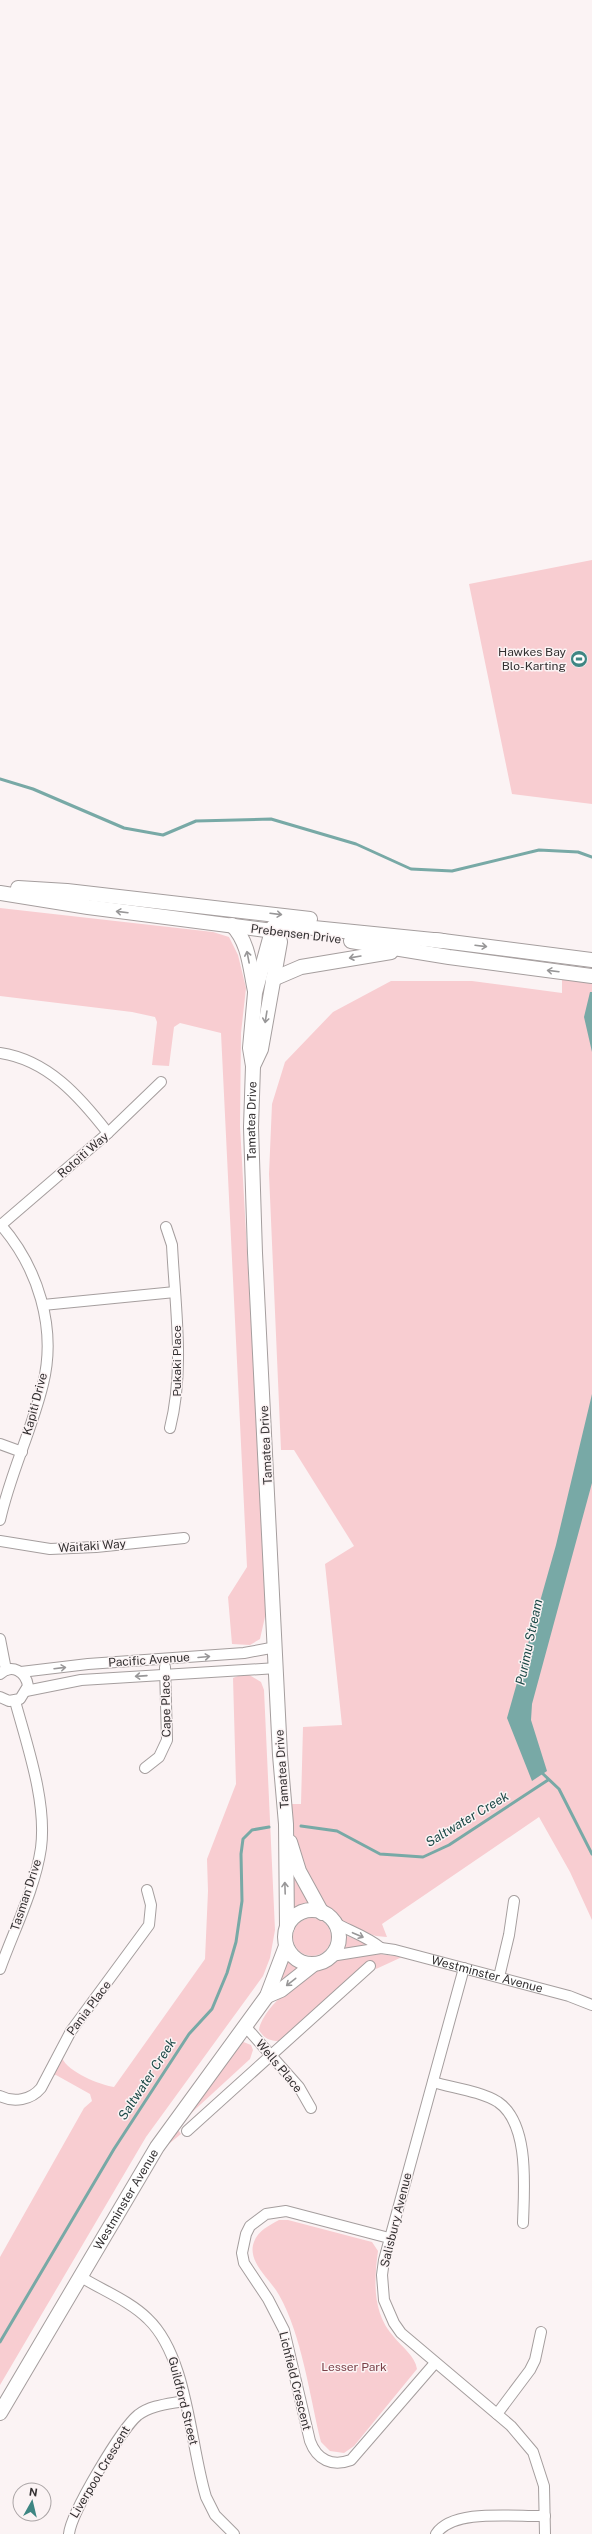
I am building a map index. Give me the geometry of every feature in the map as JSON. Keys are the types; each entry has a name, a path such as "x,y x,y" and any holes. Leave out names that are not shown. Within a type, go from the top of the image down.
{"main road":[{"name":"Prebensen Drive","path":"0,888 67,891 281,914 376,928 443,941 592,960"},
{"path":"67,891 147,906 264,922 275,930 284,925 300,926 443,941"},
{"name":"Prebensen Drive","path":"0,893 88,907 275,930 422,951 449,957 592,976"},
{"path":"232,925 240,933 247,950 255,993"},
{"name":"Tamatea Drive","path":"253,1066 261,1049 280,942 275,930"},
{"name":"Tamatea Drive","path":"275,930 255,993 250,1048 253,1066 251,1127 255,1253 276,1647 280,1755 286,1824 287,1927"},
{"path":"273,979 301,967 341,959 379,952 422,951"},
{"name":"Tamatea Drive","path":"286,1824 299,1871 322,1913"},
{"path":"308,1911 322,1913 334,1923 338,1930 338,1943 331,1956 326,1961 314,1964 297,1958 286,1946 287,1927 300,1913 308,1911"},
{"name":"Westminster Avenue","path":"0,2413 165,2135 267,1996 286,1946"},
{"name":"Westminster Avenue","path":"267,1996 281,1990 314,1964"}],"street":[{"path":"0,1053 13,1055 30,1062 69,1086 108,1133"},
{"name":"Rotoiti Way","path":"1,1224 108,1133 161,1082"},
{"name":"Kapiti Drive","path":"0,1520 44,1382 46,1330 43,1305 37,1285 26,1260 1,1224"},
{"name":"Pukaki Place","path":"166,1227 172,1245 179,1374 177,1402 170,1428"},
{"path":"43,1305 175,1292"},
{"path":"0,1444 22,1452"},
{"name":"Waitaki Way","path":"0,1541 50,1550 184,1538"},
{"path":"0,1639 3,1672"},
{"name":"Pacific Avenue","path":"3,1672 21,1672 88,1664 244,1654 276,1647"},
{"name":"Cape Place","path":"145,1768 162,1753 167,1740 165,1660"},
{"name":"Pacific Avenue","path":"26,1692 81,1680 277,1668"},
{"path":"0,1697 9,1701 15,1701 26,1692 27,1681 21,1672"},
{"name":"Tasman Drive","path":"0,1969 36,1867 42,1828 37,1788 15,1701"},
{"name":"Pania Place","path":"0,2096 14,2100 36,2093 41,2088 70,2031 149,1925 151,1905 147,1890"},
{"path":"499,1977 509,1935 514,1901"},
{"name":"Westminster Avenue","path":"334,1923 356,1936 372,1941 381,1948"},
{"name":"Westminster Avenue","path":"331,1956 381,1948 499,1977 583,2000 592,2005"},
{"path":"187,2132 370,1966"},
{"name":"Salisbury Avenue","path":"464,1968 389,2238 382,2275 382,2288 388,2312 401,2333 520,2435 537,2460 544,2486 545,2534"},
{"name":"Wells Place","path":"245,2026 299,2087 311,2108"},
{"path":"433,2082 497,2102 515,2120 520,2136 524,2190 523,2223"},
{"name":"Lichfield Crescent","path":"389,2238 286,2211 266,2214 250,2226 246,2234 242,2253 244,2263 272,2304 284,2330 290,2347 310,2441 316,2454 334,2464 352,2460 435,2363"},
{"name":"Guildford Street","path":"81,2277 139,2312 156,2327 175,2361 206,2497 215,2515 234,2534"},
{"path":"497,2414 530,2370 535,2360 541,2332"},
{"name":"Liverpool Crescent","path":"69,2534 74,2514 131,2421 147,2410 184,2401"},
{"path":"436,2534 440,2527 450,2521 467,2517 545,2516"}],"green space":[{"path":"592,560 592,804 512,794 469,584"},
{"path":"0,908 213,932 229,937 238,955 246,988 241,1033 240,1126 267,1608 260,1639 250,1645 232,1644 228,1597 247,1567 221,1033 180,1023 174,1027 169,1066 152,1065 157,1022 155,1017 132,1012 0,996"},
{"path":"562,977 592,981 592,1920 570,1872 539,1817 382,1924 387,1937 376,1936 355,1929 333,1915 316,1898 291,1844 287,1804 301,1804 303,1727 342,1725 325,1564 354,1546 294,1450 281,1450 269,1174 272,1104 285,1062 333,1012 391,981 472,981 562,993"},
{"path":"246,1673 261,1682 264,1690 275,1930 270,1958 263,1976 146,2137 0,2385 0,2257 84,2108 92,2101 90,2094 56,2075 48,2076 62,2058 65,2063 77,2073 93,2081 114,2087 205,1959 208,1891 207,1859 236,1784 233,1678"},
{"path":"292,1873 312,1905 301,1907 293,1913"},
{"path":"308,1918 316,1918 326,1923 330,1930 330,1944 326,1951 316,1956 308,1956 298,1951 296,1948 293,1941 293,1933 298,1923 301,1921"},
{"path":"347,1936 370,1945 342,1950"},
{"path":"380,1954 402,1957 376,1969 370,1962 279,2041 267,2038 259,2030 270,2009 291,1988 303,1979 328,1964 338,1960"},
{"path":"288,1956 300,1969 277,1988"},
{"path":"241,2041 251,2045 253,2050 250,2059 176,2127 181,2134 154,2156 160,2140"},
{"name":"Lesser Park","path":"279,2220 288,2220 372,2242 378,2251 376,2296 378,2307 387,2328 416,2364 417,2369 354,2446 344,2453 330,2451 321,2442 294,2329 279,2295 254,2259 253,2245 257,2236 263,2230"}],"water":[{"path":"590,992 592,992 592,1052 584,1017"},
{"path":"592,1394 592,1483 532,1704 531,1720 547,1771 532,1781 507,1718 556,1545"}],"waterway":[{"path":"0,779 33,789 124,828 163,835 196,821 271,819 356,844 411,869 452,871 539,850 578,852 592,857"},
{"name":"Purimu Stream","path":"541,1772 559,1789 592,1854"},
{"name":"Saltwater Creek","path":"301,1826 337,1831 380,1854 423,1857 449,1845 548,1780"},
{"name":"Saltwater Creek","path":"0,2342 114,2149 189,2034 212,2009 227,1973 236,1942 242,1901 241,1854 243,1839 252,1830 269,1827"}],"place":[{"name":"Hawkes Bay Blo-Karting","path":"579,659"}]}
